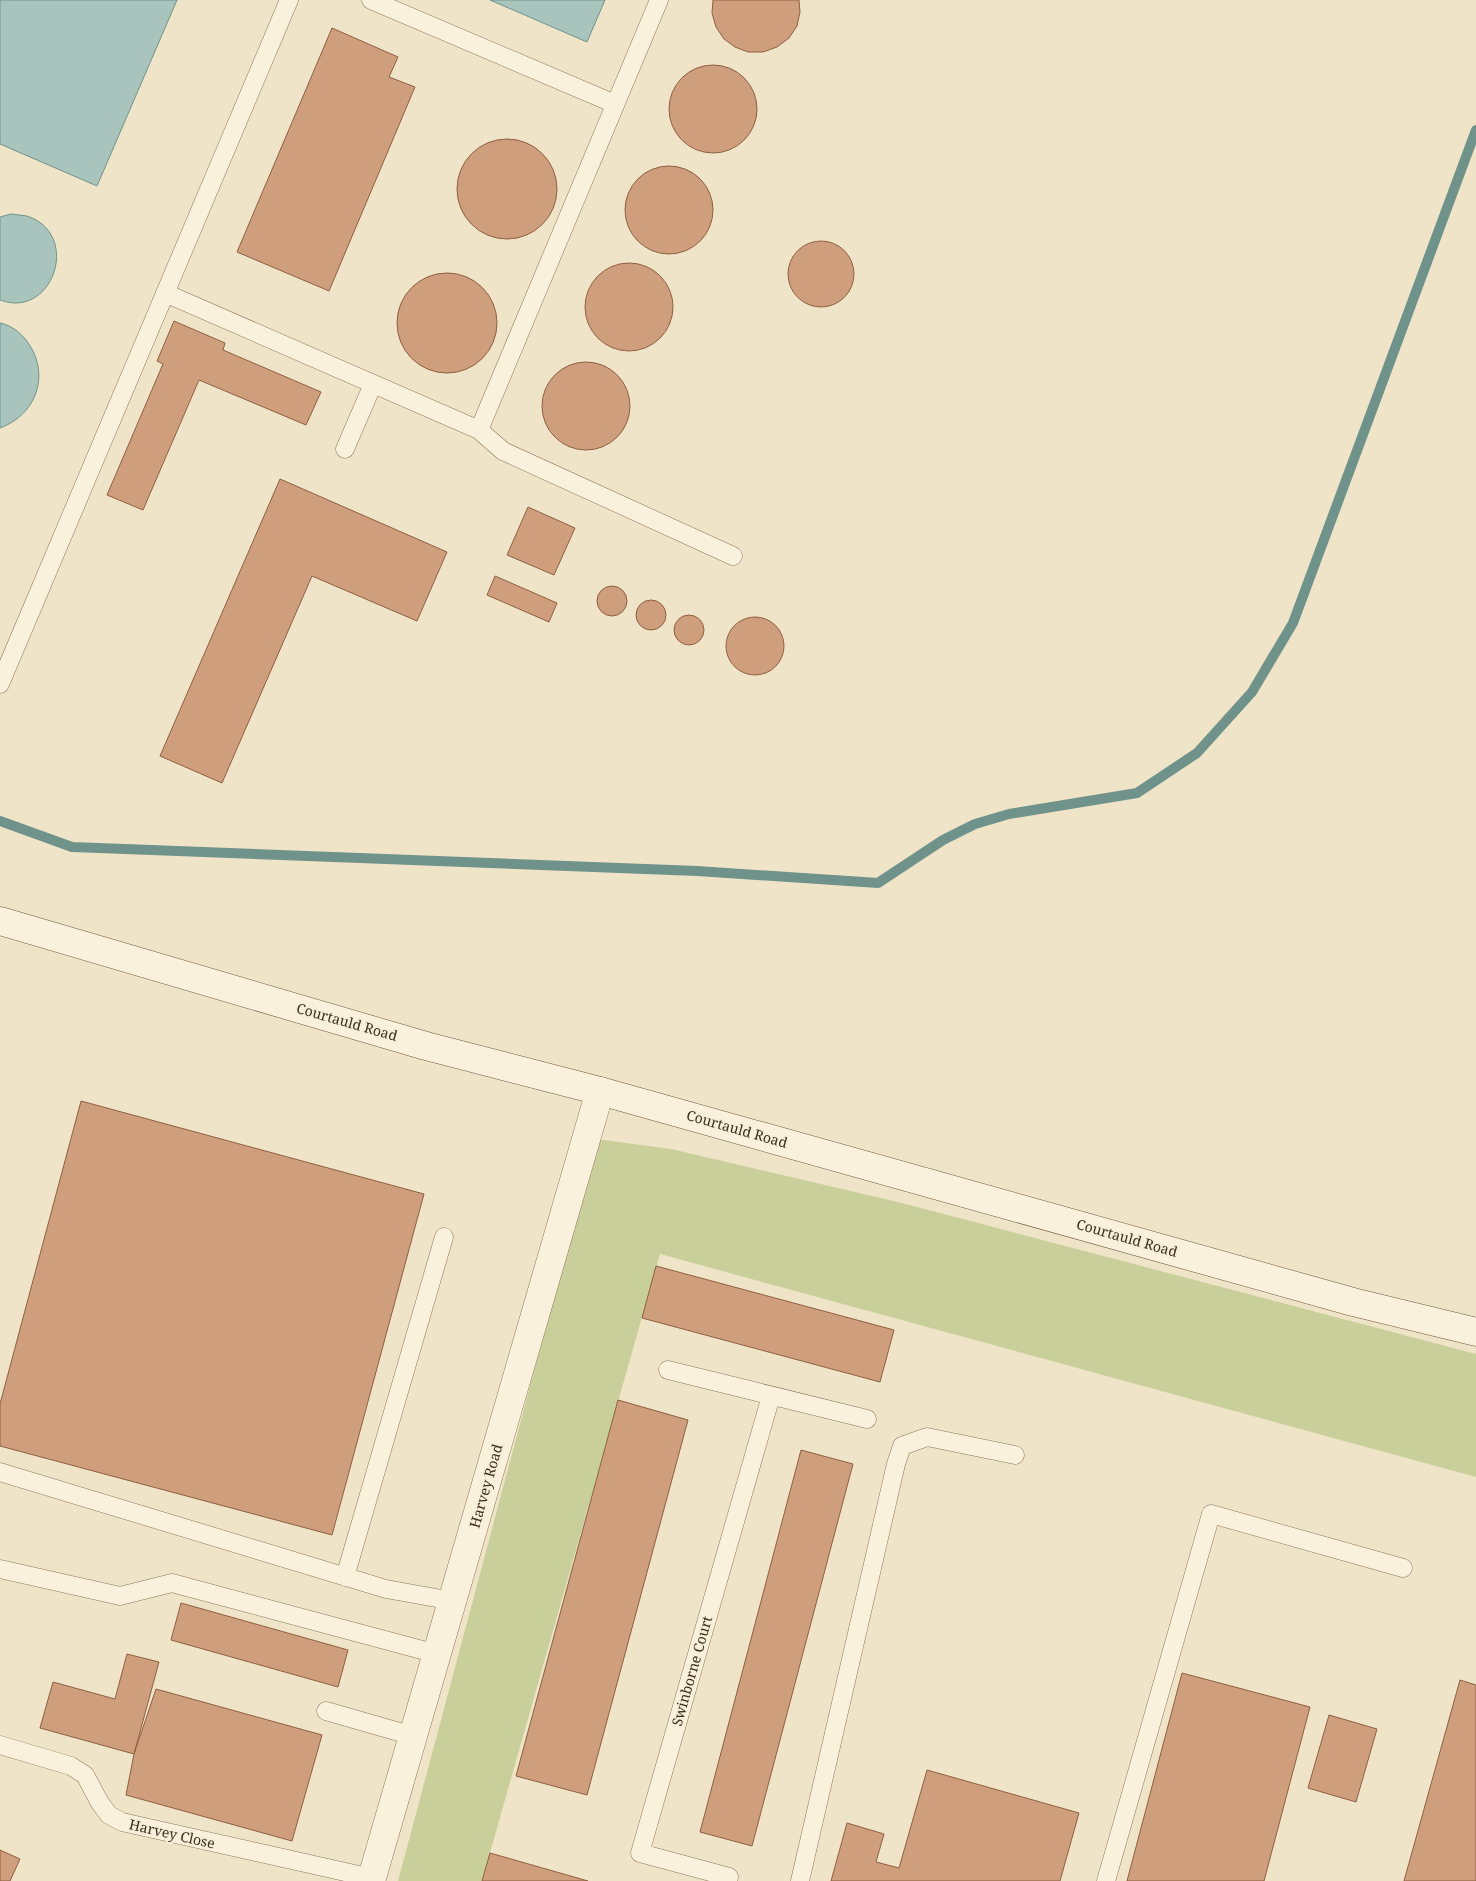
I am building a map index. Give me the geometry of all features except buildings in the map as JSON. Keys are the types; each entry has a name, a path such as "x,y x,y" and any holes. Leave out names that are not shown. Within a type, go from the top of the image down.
{"street":[{"name":"Courtauld Road","path":"0,921 426,1046 600,1091 1353,1302 1476,1332"},
{"name":"Harvey Road","path":"371,1880 600,1091"}],"lane":[{"path":"0,684 3,666 165,293 289,0"},
{"path":"371,0 615,104"},
{"path":"479,430 659,0"},
{"path":"165,293 479,430 503,451 734,556"},
{"path":"345,449 373,384"},
{"path":"345,1577 444,1237"},
{"path":"668,1370 867,1419"},
{"name":"Swinborne Court","path":"728,1881 729,1877 640,1853 771,1396"},
{"path":"800,1881 896,1464 902,1446 928,1437 1015,1455"},
{"path":"0,1472 386,1589 452,1601"},
{"path":"1106,1881 1211,1514 1403,1568"},
{"path":"0,1569 120,1596 172,1584 437,1654"},
{"path":"326,1712 413,1736"},
{"name":"Harvey Close","path":"0,1745 71,1766 85,1775 100,1803 109,1815 122,1822 371,1880"}],"green space":[{"path":"596,1139 671,1149 902,1203 1476,1354 1476,1477 660,1254 482,1881 398,1881"}],"water":[{"path":"0,0 177,0 97,186 0,144"},
{"path":"490,0 605,0 587,42"},
{"path":"11,214 27,216 44,226 53,240 57,256 54,272 46,287 34,298 19,303 0,300 0,217"},
{"path":"0,323 14,329 26,340 34,352 39,378 37,391 24,413 13,422 0,428"}],"waterway":[{"path":"0,821 72,847 697,871 878,883 943,840 975,824 1009,814 1137,793 1197,753 1252,692 1293,623 1476,130"}]}
